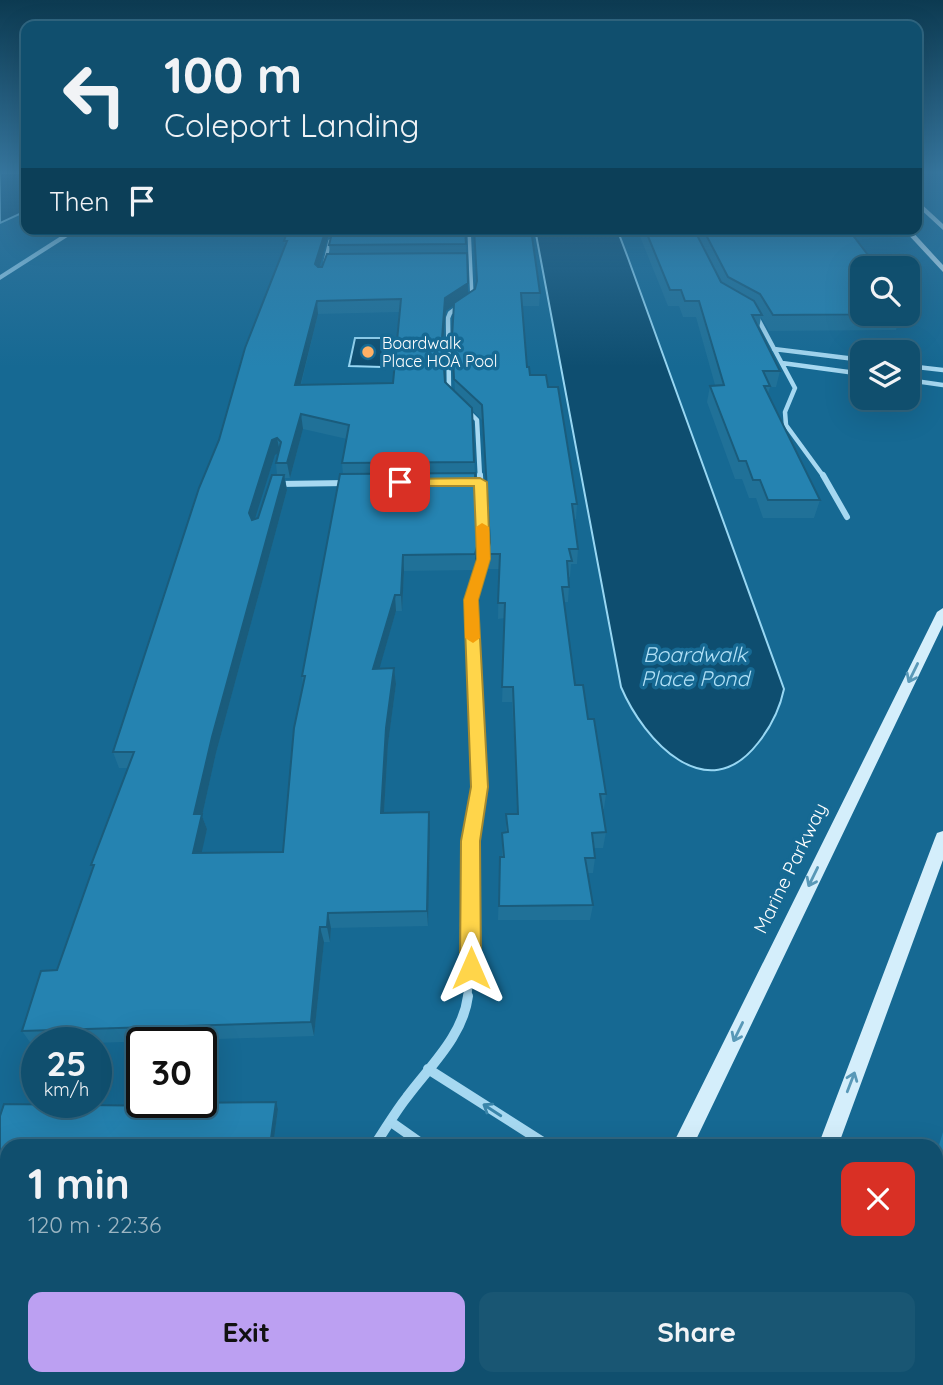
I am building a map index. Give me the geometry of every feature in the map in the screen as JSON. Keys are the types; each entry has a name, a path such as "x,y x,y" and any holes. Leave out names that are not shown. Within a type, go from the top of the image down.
{"main road":[{"path":"914,238 943,270"},
{"name":"Marine Parkway","path":"685,1139 943,612"},
{"path":"831,1139 943,838"}],"street":[{"path":"0,278 63,238"},
{"path":"379,1139 453,1038 466,1011 470,974 470,841 480,787 471,600 484,559 477,420 475,415 457,403 448,389 448,318 455,309 472,298 470,238"},
{"path":"323,269 330,241"},
{"path":"458,261 471,261"},
{"path":"325,262 336,262"},
{"path":"754,313 795,388 785,412 786,425 828,482 847,517"},
{"path":"774,349 850,358"},
{"path":"782,363 850,372"},
{"path":"920,367 943,370"},
{"path":"920,382 943,385"},
{"path":"467,482 480,482"},
{"path":"271,484 361,483"},
{"path":"428,1069 538,1139"},
{"path":"391,1122 415,1139"}],"water":[{"name":"Boardwalk Place Pond","path":"537,238 620,238 784,689 774,718 758,743 738,762 718,770 698,769 679,760 661,746 631,708 621,687"},
{"name":"Boardwalk Place HOA Pool","path":"355,338 386,338 382,367 349,366"}],"building":[{"path":"285,238 323,238 315,264 318,267 322,267 327,254 467,253 468,283 445,298 442,339 445,382 472,408 474,462 342,463 349,425 301,414 287,463 276,463 281,442 277,438 272,440 249,513 252,520 258,518 272,475 284,475 212,737 194,814 202,814 193,853 283,852 294,728 340,474 475,473 478,543 475,554 403,555 401,595 395,595 373,669 394,668 386,728 381,813 429,812 427,911 328,913 327,927 320,927 311,1022 112,1028 23,1027 41,971 57,970 94,865 91,865 134,752 113,752 199,488 219,440 245,348 287,241 284,241","holes":["401,299 393,383 295,385 317,301"]},
{"path":"331,238 466,238 466,244 329,245"},
{"path":"474,238 532,238 540,293 521,293 527,367 530,375 546,375 548,387 558,387 577,504 572,504 578,549 569,549 572,561 567,561 569,587 562,587 575,685 583,685 588,719 594,719 606,794 600,794 606,832 592,833 595,858 585,858 593,905 499,906 500,857 504,857 502,833 508,832 506,814 518,814 513,687 502,687 505,603 498,603 500,554 487,554 490,543 482,405 454,379 452,338 454,303 475,289"},
{"path":"649,238 698,238 721,282 754,301 762,315 752,315 780,371 763,371 770,386 764,386 820,500 768,500 760,480 753,480 746,461 739,461 710,386 724,385 699,301 685,301 681,290 670,290"},
{"path":"707,238 855,238 869,256 850,256 850,314 773,315 760,294 728,277"},
{"path":"276,1102 271,1139 0,1139 0,1116 4,1104 21,1104 21,1118 112,1118 112,1105 126,1105 126,1118 217,1118 217,1103"}],"slow traffic":[{"path":"473,638 471,600 473,586 484,559 482,527"}],"place":[{"name":"Boardwalk Place HOA Pool","path":"368,352"}],"route":[{"path":"400,482 480,482 484,559 473,586 471,600 480,787 470,841 471,968"}]}
